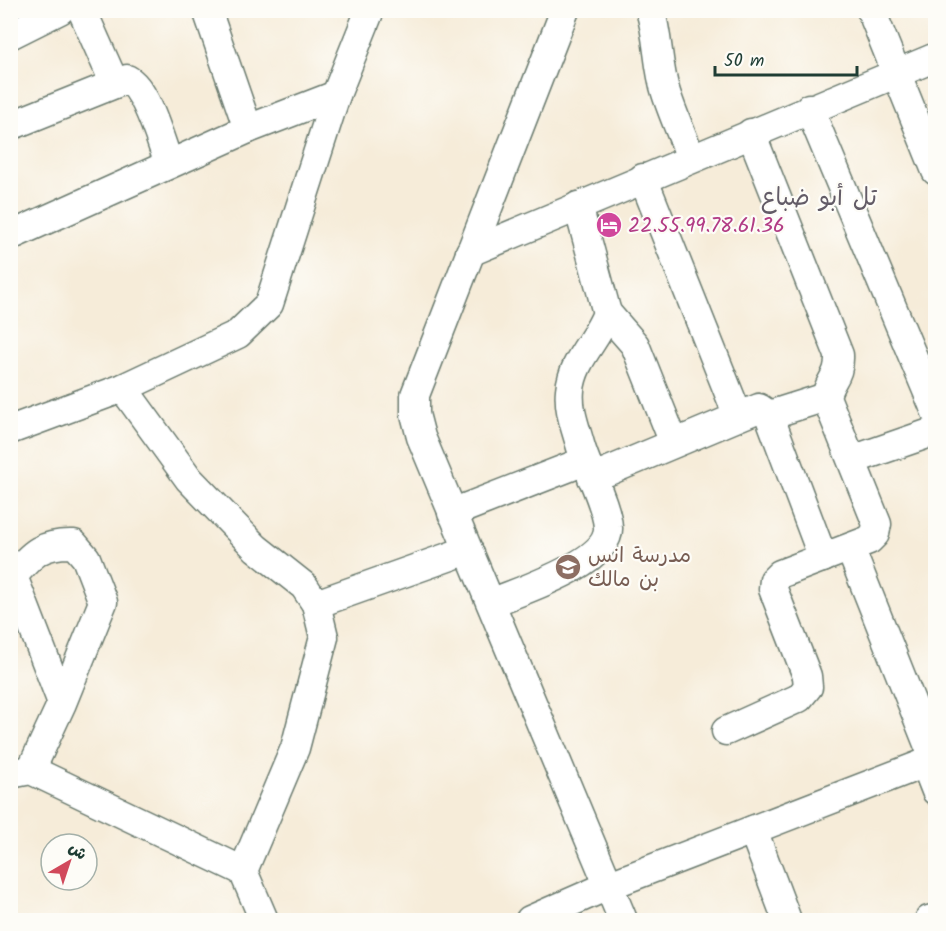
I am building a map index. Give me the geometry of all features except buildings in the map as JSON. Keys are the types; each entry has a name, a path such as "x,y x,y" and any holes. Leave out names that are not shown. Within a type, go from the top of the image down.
{"street":[{"path":"10,34 60,10"},
{"path":"82,10 114,82"},
{"path":"207,10 248,129"},
{"path":"10,430 123,388 238,334 269,304 336,95 370,10"},
{"path":"565,10 415,395 415,414 421,437 452,513 610,885 623,921"},
{"path":"650,10 656,29 659,63 665,92 691,158"},
{"path":"871,10 936,171"},
{"path":"470,252 895,72 936,57"},
{"path":"10,126 114,82 127,79 132,82 145,102 169,164"},
{"path":"10,236 248,129 336,95"},
{"path":"809,108 936,412"},
{"path":"726,730 799,698 808,687 807,675 773,589 774,580 780,574 869,540 875,534 877,524 826,397 828,387 839,369 839,355 751,133"},
{"path":"643,178 738,416"},
{"path":"578,206 607,313 635,345 674,443"},
{"path":"491,603 582,564 606,542 608,527 569,406 570,390 580,356 603,323 607,313"},
{"path":"123,388 189,479 256,548 304,586 316,604 324,638 295,748 243,871"},
{"path":"769,415 826,397"},
{"path":"452,513 674,443 759,408 769,415 823,558"},
{"path":"852,460 936,431"},
{"path":"62,703 13,576 32,555 52,544 74,544 86,558 103,602 62,703 21,772 243,871 264,921"},
{"path":"850,548 932,761 936,792"},
{"path":"316,604 468,550"},
{"path":"530,921 610,885 932,761"},
{"path":"753,830 787,921"},
{"path":"929,921 936,918"}],"place":[{"name":"22.55.99.78.61.36","path":"609,225"},
{"name":"مدرسة انس بن مالك","path":"568,567"}],"district":[{"name":"تل أبو ضباع","path":"819,197"}]}
